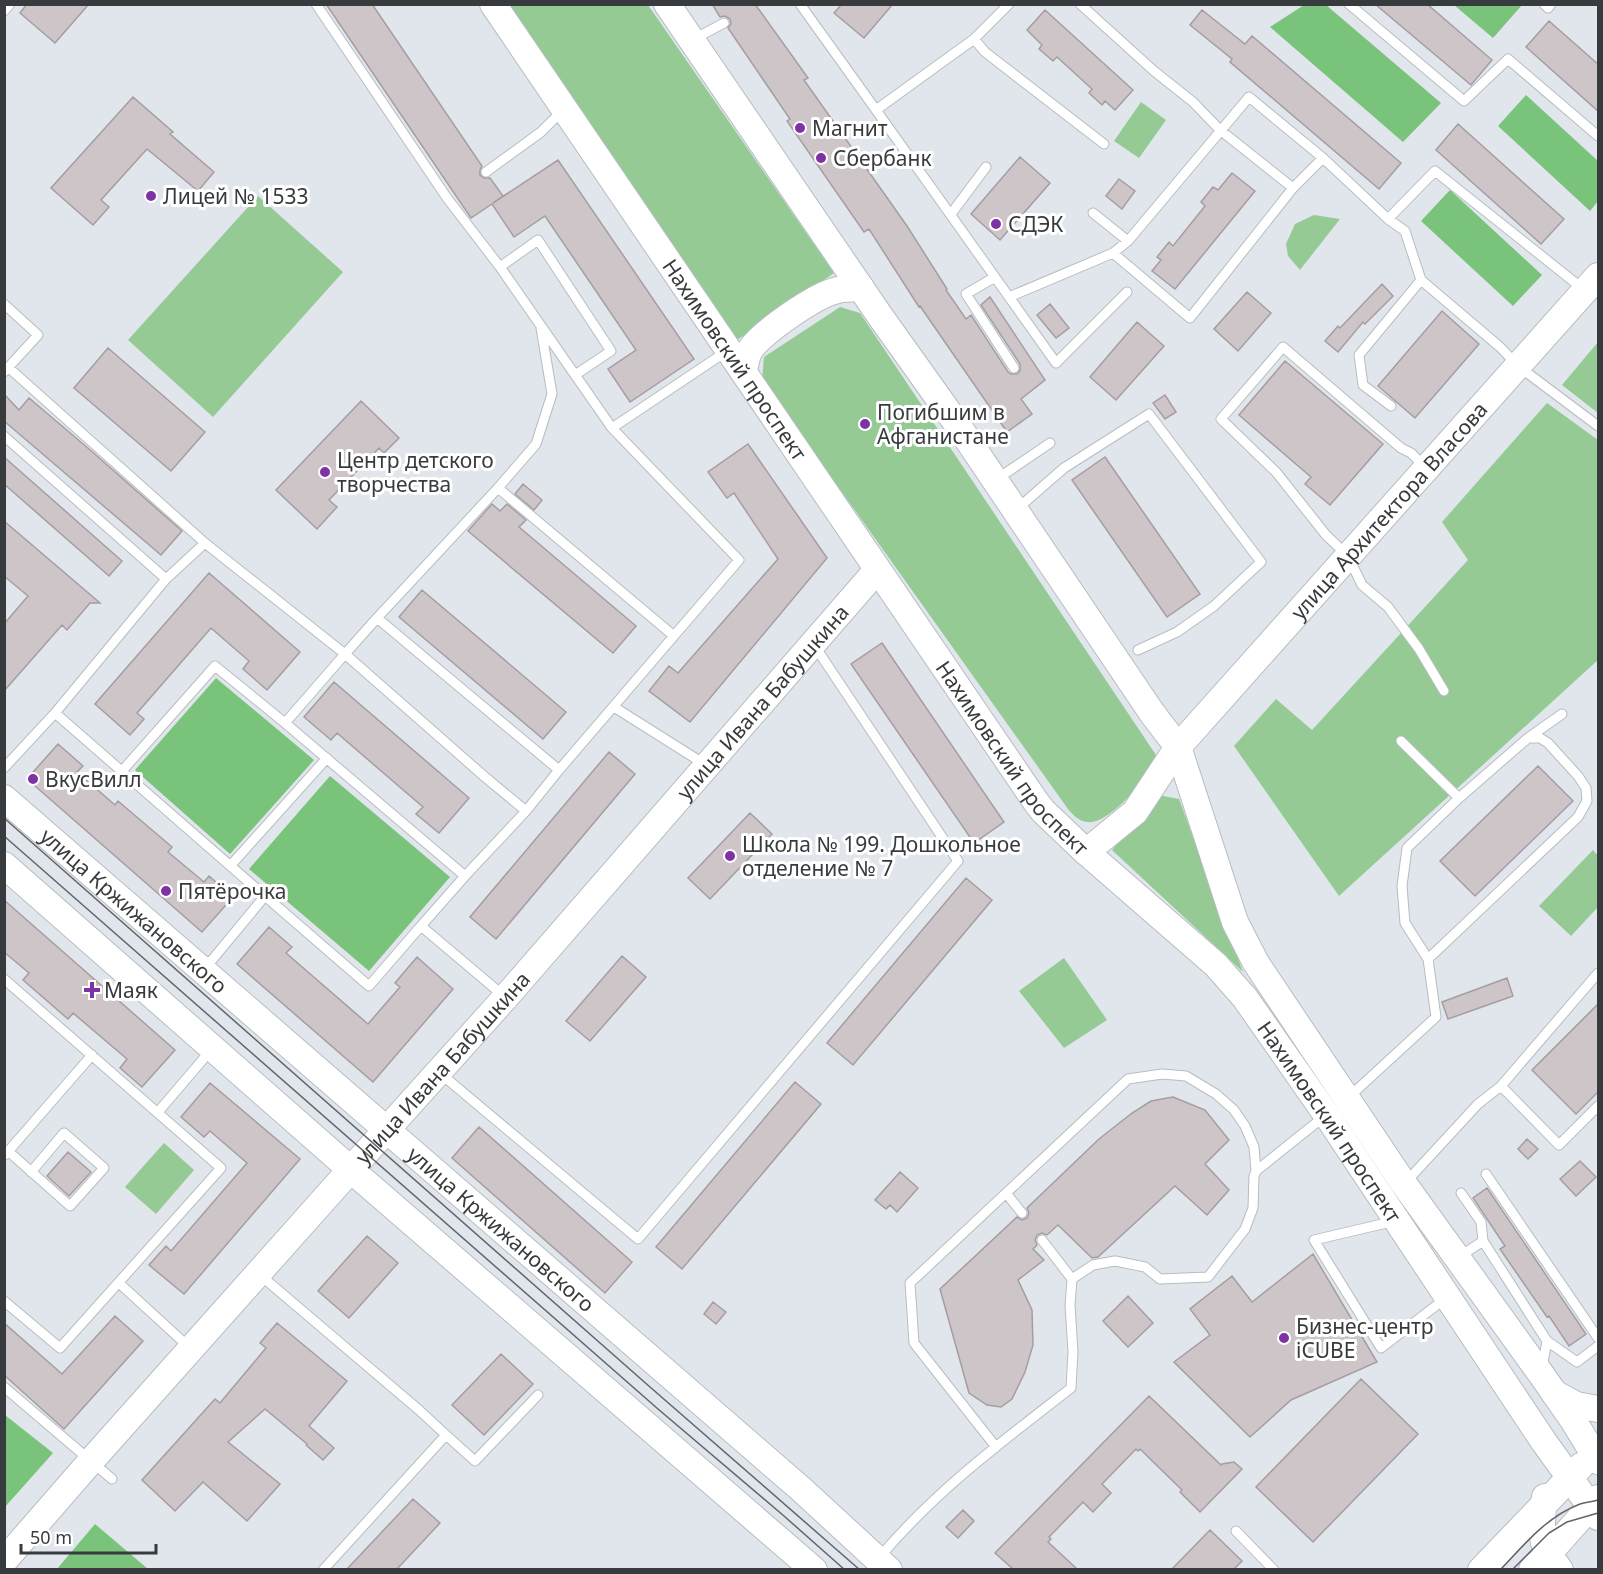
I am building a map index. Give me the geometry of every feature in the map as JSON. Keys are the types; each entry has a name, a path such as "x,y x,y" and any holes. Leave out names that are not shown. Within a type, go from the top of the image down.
{"street":[{"name":"Нахимовский проспект","path":"493,4 1036,802 1086,852 1216,965 1245,998 1326,1114 1544,1442 1569,1478 1596,1507"},
{"name":"Нахимовский проспект","path":"667,4 995,480 1152,713 1179,747 1235,922 1256,963 1404,1184 1547,1383 1597,1460"},
{"name":"улица Архитектора Власова","path":"1086,852 1135,812 1179,747 1592,284"},
{"path":"744,372 751,348 790,315 821,296 838,290 861,288"},
{"name":"улица Ивана Бабушкина","path":"4,1561 191,1348 505,998 877,570"},
{"name":"улица Кржижановского","path":"4,798 801,1489 883,1564"},
{"path":"4,865 350,1170 814,1569"},
{"path":"1547,1383 1576,1406 1599,1409"},
{"path":"1544,1442 1549,1462 1549,1476 1543,1506 1542,1539 1547,1564"},
{"path":"1481,1569 1569,1478 1597,1460"},
{"path":"1547,1564 1596,1507"}],"lane":[{"path":"4,11 10,4"},
{"path":"55,713 369,986 465,876 526,811 739,560 612,428 326,12 316,4"},
{"path":"800,4 1056,363 1127,292"},
{"path":"876,110 974,39 1009,4"},
{"path":"1080,4 1154,71 1193,102 1220,130 1293,188"},
{"path":"1349,4 1464,101 1508,59 1599,136"},
{"path":"1544,4 1548,8 1551,4"},
{"path":"692,40 724,23"},
{"path":"974,39 985,52 1104,144"},
{"path":"1010,297 1113,253 1128,241 1249,97 1323,158 1388,219 1405,231 1421,280 1500,347 1518,366 1599,426"},
{"path":"486,172 541,132 564,109"},
{"path":"1113,253 1190,318 1293,188 1323,158"},
{"path":"951,214 986,167"},
{"path":"1388,219 1435,171 1592,284"},
{"path":"1093,213 1128,241"},
{"path":"500,267 538,240 611,351 575,375"},
{"path":"995,277 966,294 1014,368"},
{"path":"1391,406 1363,385 1359,355 1421,280"},
{"path":"4,304 38,335 7,370 205,543 345,654 526,811"},
{"path":"285,723 377,618 536,444 552,394 540,325"},
{"path":"1426,469 1411,453 1401,448 1283,346 1221,419 1276,472 1326,534 1348,556 1362,585 1388,607 1419,649 1444,691"},
{"path":"612,428 729,350"},
{"path":"1015,510 1064,468 1149,414 1261,562 1214,606 1177,632 1138,650"},
{"path":"4,436 166,579"},
{"path":"995,480 1050,442"},
{"path":"498,488 674,636"},
{"path":"4,768 55,713 166,579 205,543"},
{"path":"377,618 559,770"},
{"path":"439,1072 638,1239 958,861 813,644"},
{"path":"122,771 215,666 465,876"},
{"path":"614,707 707,765"},
{"path":"1436,1017 1428,959 1405,923 1402,886 1407,848 1459,798 1528,738 1562,714"},
{"path":"1428,959 1578,817 1587,801 1586,788 1578,776 1548,743 1540,738 1528,738"},
{"path":"1401,741 1459,798"},
{"path":"231,866 327,758"},
{"path":"197,966 212,960 266,896"},
{"path":"421,926 505,998"},
{"path":"1404,1184 1478,1104 1501,1086 1599,973"},
{"path":"4,979 221,1168 60,1348 4,1301"},
{"path":"1347,1098 1445,1011"},
{"path":"158,1112 213,1049"},
{"path":"31,1172 64,1133 104,1168 70,1206 6,1153 92,1055"},
{"path":"996,1447 914,1343 910,1283 1128,1079 1162,1074 1186,1076 1216,1094 1234,1110 1245,1126 1254,1147 1256,1171 1253,1208 1245,1229 1208,1277 1160,1279 1145,1267 1115,1262 1093,1265 1072,1279"},
{"path":"1501,1086 1559,1145 1599,1106"},
{"path":"1256,1171 1326,1114"},
{"path":"1486,1174 1599,1338"},
{"path":"1006,1193 1022,1213"},
{"path":"1461,1193 1481,1222 1483,1241 1547,1341 1577,1362 1599,1346"},
{"path":"1397,1221 1314,1240 1381,1348 1448,1297"},
{"path":"883,1564 914,1518 996,1447 1071,1388 1072,1279 1042,1240"},
{"path":"1457,1258 1483,1241"},
{"path":"258,1274 419,1410 475,1461 538,1395"},
{"path":"119,1282 191,1348"},
{"path":"1547,1341 1547,1383"},
{"path":"4,1387 112,1479"},
{"path":"323,1569 446,1435"},
{"path":"1236,1531 1274,1569"}],"green space":[{"path":"1522,4 1493,38 1454,5"},
{"path":"508,5 648,5 834,273 737,340"},
{"path":"1304,5 1326,5 1441,103 1403,142 1270,27"},
{"path":"1526,95 1598,161 1598,201 1590,211 1498,126"},
{"path":"1141,102 1166,120 1139,158 1114,141"},
{"path":"1450,190 1542,275 1513,306 1421,221"},
{"path":"258,196 343,272 213,417 128,340"},
{"path":"1314,215 1340,219 1300,270 1288,256 1286,244 1295,224"},
{"path":"840,307 860,313 1156,755 1134,791 1100,820 1084,821 1068,809 762,380 764,357"},
{"path":"1598,342 1598,413 1562,385"},
{"path":"1547,403 1598,440 1598,660 1339,896 1234,746 1276,699 1312,730 1468,560 1442,522"},
{"path":"216,678 314,760 230,854 135,770"},
{"path":"330,776 450,877 369,971 249,869"},
{"path":"1158,795 1179,799 1243,972 1112,850"},
{"path":"1593,850 1598,856 1598,907 1571,936 1539,906"},
{"path":"1064,958 1107,1020 1064,1048 1019,991"},
{"path":"164,1143 194,1170 156,1214 125,1187"},
{"path":"5,1415 53,1453 5,1507"},
{"path":"95,1524 148,1569 57,1569"}],"building":[{"path":"27,4 89,4 55,43 20,13"},
{"path":"326,4 372,4 482,166 480,175 490,178 503,196 493,203 558,160 694,359 630,402 608,369 636,350 545,216 514,237 492,204 471,218"},
{"path":"712,4 755,4 808,78 804,80 907,226 966,319 971,315 1008,372 1017,374 1020,371 1020,364 981,305 990,297 1045,380 1021,399 1032,414 1007,432 919,307 869,229 864,232 787,121 790,119 728,28 731,24 730,19 725,16 720,17"},
{"path":"842,4 893,4 864,38 834,13"},
{"path":"1375,4 1427,4 1492,60 1471,85"},
{"path":"1045,10 1133,90 1115,110 1105,101 1102,105 1089,93 1092,89 1057,57 1053,61 1039,49 1042,45 1027,30"},
{"path":"1202,10 1245,44 1252,36 1401,163 1379,189 1230,62 1232,59 1190,25"},
{"path":"1549,21 1599,65 1599,112 1526,47"},
{"path":"133,97 173,132 170,134 214,172 198,191 147,149 101,200 109,207 93,225 51,188"},
{"path":"1458,124 1564,219 1541,244 1436,150"},
{"path":"1020,157 1050,183 1000,240 971,214"},
{"path":"1232,173 1255,191 1175,289 1152,271 1161,260 1157,257 1169,242 1173,246 1205,206 1201,202 1213,187 1218,190"},
{"path":"1119,179 1135,191 1122,209 1106,196"},
{"path":"1382,284 1393,296 1365,324 1363,322 1338,352 1325,341"},
{"path":"1247,292 1271,313 1238,351 1214,329"},
{"path":"1050,304 1069,328 1056,338 1037,315"},
{"path":"1442,311 1479,344 1415,418 1378,386"},
{"path":"1137,322 1164,346 1116,400 1090,377"},
{"path":"108,348 205,432 171,471 74,388"},
{"path":"1285,361 1383,444 1330,505 1305,484 1311,477 1239,415"},
{"path":"4,394 19,410 29,398 182,531 161,555 4,421"},
{"path":"1165,395 1176,412 1165,419 1153,403"},
{"name":"Центр детского творчества","path":"361,401 399,438 384,453 379,448 329,500 337,507 317,529 276,490"},
{"path":"748,444 827,558 690,722 649,691 669,666 678,673 778,559 734,493 727,498 708,472"},
{"path":"4,457 122,561 109,576 4,484"},
{"path":"1105,457 1200,594 1167,617 1072,480"},
{"path":"523,484 542,500 534,510 515,494"},
{"path":"492,504 500,511 507,504 526,520 519,527 636,626 613,653 468,531"},
{"path":"4,521 100,603 90,603 67,630 62,625 4,691 4,624 28,596 4,576"},
{"path":"209,573 300,652 267,690 243,669 249,661 211,628 137,713 144,719 130,735 95,704"},
{"path":"422,590 566,712 543,739 399,617"},
{"path":"882,643 1004,822 974,843 851,664"},
{"path":"334,682 469,798 439,833 416,814 423,807 337,733 331,740 304,717"},
{"path":"58,744 83,766 77,772 115,805 118,801 172,847 168,852 204,882 209,876 233,897 202,932 27,779"},
{"path":"609,752 635,774 496,939 470,917"},
{"path":"1538,766 1573,801 1475,896 1440,861"},
{"name":"Школа № 199. Дошкольное отделение № 7","path":"750,813 772,834 710,899 688,878"},
{"path":"966,878 992,900 853,1065 827,1043"},
{"path":"4,900 175,1050 142,1087 120,1068 127,1059 73,1013 68,1019 23,980 29,973 4,952"},
{"path":"269,927 292,947 286,953 368,1024 400,987 395,983 417,957 453,989 373,1082 237,964"},
{"path":"622,956 646,977 590,1041 566,1021"},
{"path":"1507,978 1513,996 1448,1019 1442,1002"},
{"path":"1599,1003 1599,1091 1576,1114 1532,1070"},
{"path":"795,1082 821,1104 682,1269 656,1247"},
{"path":"210,1083 300,1159 184,1294 149,1265 166,1246 171,1251 247,1163 210,1131 204,1137 181,1117"},
{"path":"1173,1097 1205,1110 1229,1140 1205,1164 1229,1190 1207,1215 1175,1186 1098,1257 1092,1258 1058,1225 1047,1235 1042,1233 1037,1235 1035,1240 1037,1245 1033,1249 1044,1260 1018,1280 1032,1310 1033,1345 1025,1372 1012,1399 1001,1407 987,1405 969,1393 940,1289 1017,1217 1022,1220 1027,1218 1029,1213 1027,1208 1099,1139 1151,1101"},
{"path":"479,1127 632,1262 605,1293 452,1158"},
{"path":"1527,1139 1538,1149 1528,1159 1518,1149"},
{"path":"68,1152 91,1172 69,1196 47,1176"},
{"path":"1580,1161 1596,1177 1576,1196 1560,1179"},
{"path":"900,1172 918,1188 897,1212 890,1205 886,1209 875,1200"},
{"path":"1487,1188 1586,1334 1569,1346 1500,1249 1505,1246 1473,1198"},
{"path":"367,1236 398,1263 349,1318 318,1291"},
{"name":"Бизнес-центр iCUBE","path":"1313,1254 1377,1362 1291,1400 1250,1437 1174,1362 1210,1335 1190,1309 1232,1276 1252,1302"},
{"path":"1128,1296 1153,1323 1128,1347 1103,1321"},
{"path":"713,1302 726,1312 716,1324 704,1314"},
{"path":"115,1316 143,1341 64,1429 4,1375 4,1323 62,1374"},
{"path":"277,1323 347,1381 309,1426 334,1448 323,1460 265,1409 228,1442 280,1484 247,1521 203,1482 175,1511 142,1480 215,1399 220,1403 266,1348 260,1343"},
{"path":"501,1354 533,1384 484,1435 452,1405"},
{"path":"1361,1379 1418,1434 1313,1542 1256,1487"},
{"path":"1149,1396 1221,1465 1234,1462 1242,1469 1200,1512 1180,1492 1182,1490 1140,1449 1138,1451 1136,1449 1102,1484 1111,1493 1093,1512 1083,1502 1049,1537 1051,1539 1048,1542 1077,1569 1013,1569 995,1553"},
{"path":"413,1499 440,1523 397,1569 347,1569"},
{"path":"963,1510 974,1521 958,1538 946,1527"},
{"path":"1210,1530 1242,1561 1234,1569 1172,1569"}],"tram line":[{"path":"4,818 860,1570"},
{"path":"4,836 845,1570"},
{"path":"1500,1570 1536,1532 1557,1516 1580,1504 1598,1500"},
{"path":"1512,1570 1549,1533 1567,1522 1598,1513"}],"place":[{"name":"Магнит","path":"800,128"},
{"name":"Сбербанк","path":"821,158"},
{"name":"Лицей № 1533","path":"151,196"},
{"name":"СДЭК","path":"996,224"},
{"name":"Погибшим в Афганистане","path":"865,424"},
{"name":"Центр детского творчества","path":"325,472"},
{"name":"ВкусВилл","path":"33,779"},
{"name":"Школа № 199. Дошкольное отделение № 7","path":"730,856"},
{"name":"Пятёрочка","path":"166,891"},
{"name":"Маяк","path":"92,990"},
{"name":"Бизнес-центр iCUBE","path":"1284,1338"}]}
